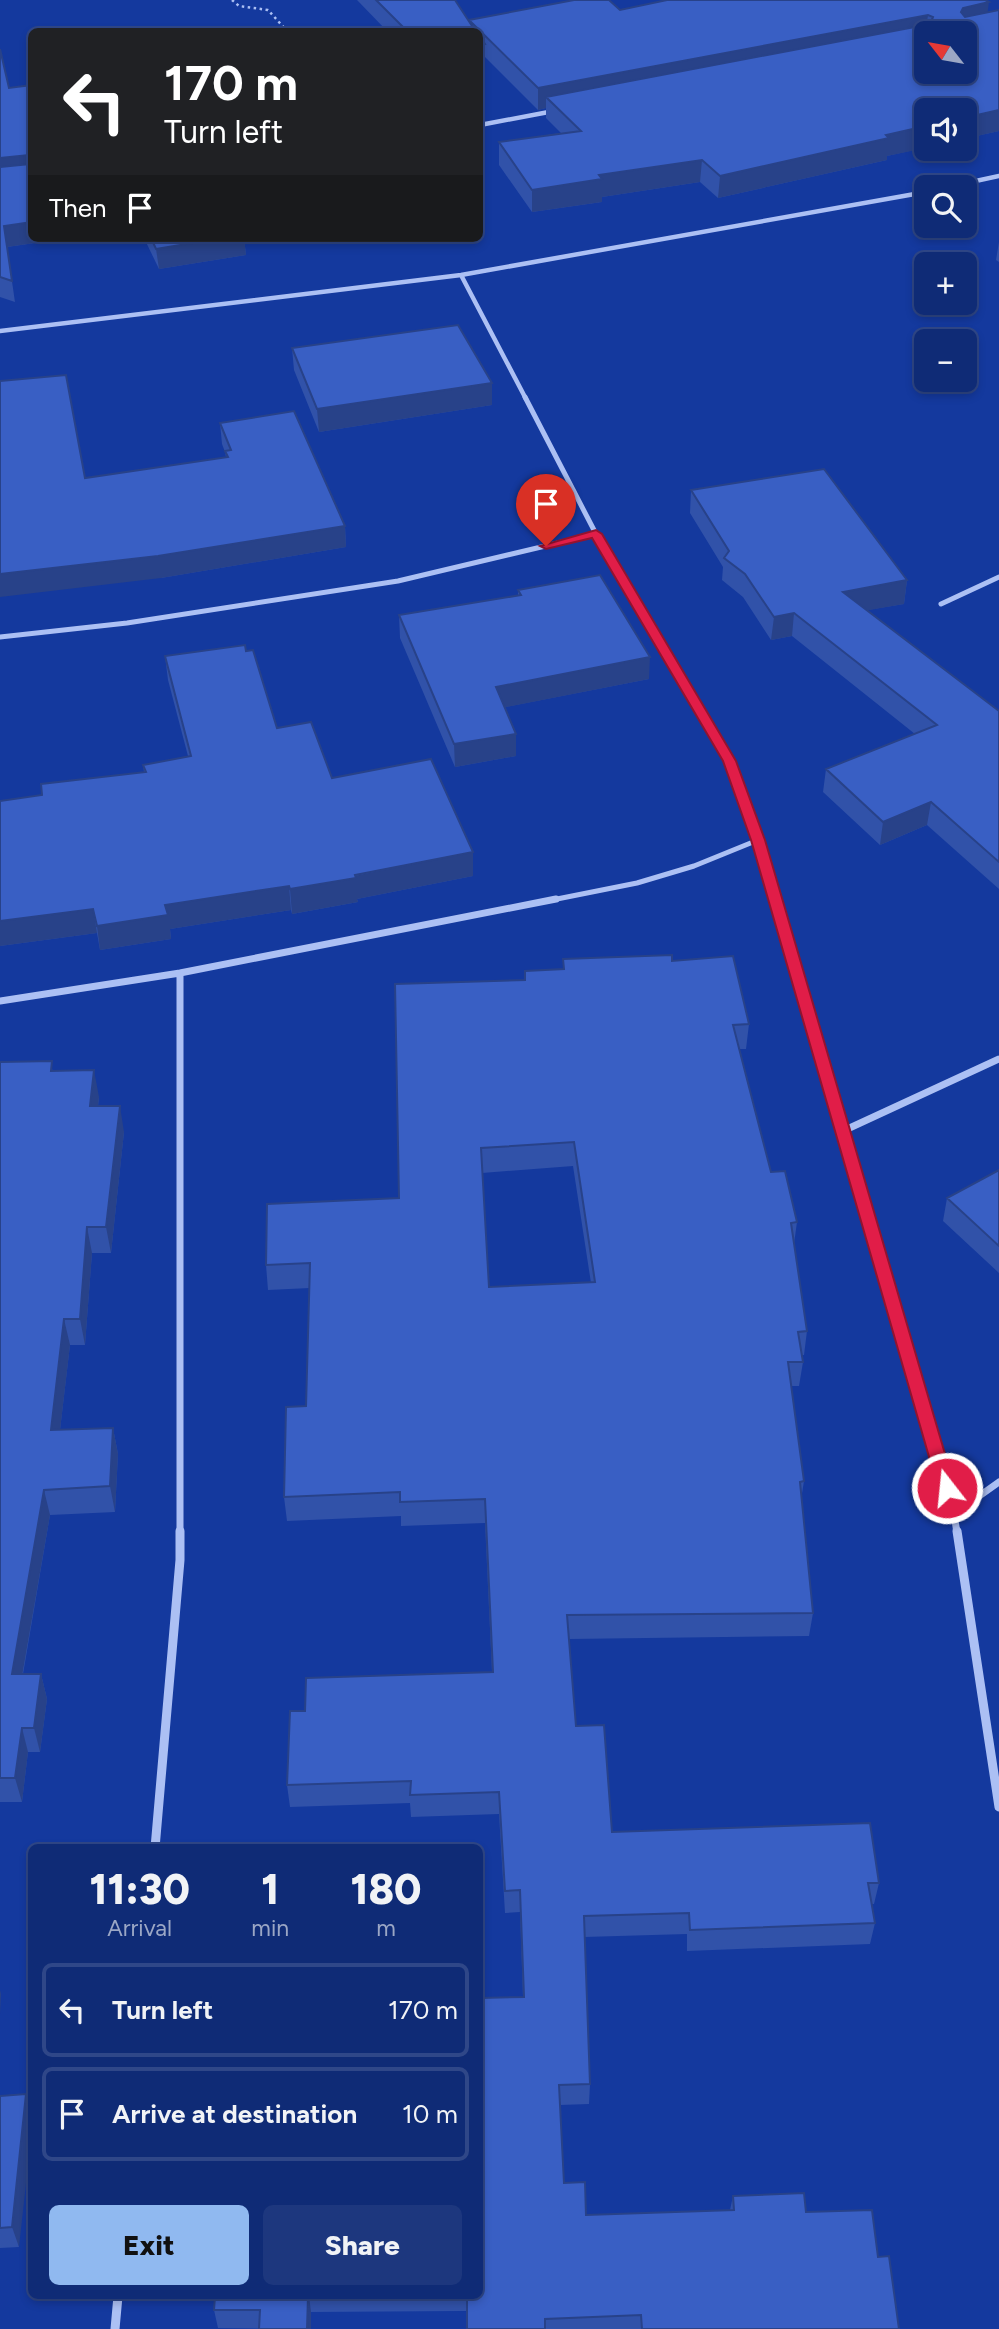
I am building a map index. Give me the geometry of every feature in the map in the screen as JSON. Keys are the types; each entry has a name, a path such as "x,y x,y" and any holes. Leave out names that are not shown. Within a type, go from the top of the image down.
{"street":[{"path":"483,124 565,109"},
{"path":"977,181 999,176"},
{"path":"0,331 461,275 914,194"},
{"path":"461,275 596,534 730,761 758,840 954,1514 999,1807"},
{"path":"0,637 127,623 398,581 596,534"},
{"path":"941,604 999,577"},
{"path":"0,1001 180,973 637,883 694,866 758,840"},
{"path":"155,1844 180,1560 180,973"},
{"path":"843,1131 999,1059"},
{"path":"954,1514 999,1482"},
{"path":"115,2329 118,2299"}],"path":[{"path":"232,0 239,6 268,10 284,28"}],"building":[{"path":"376,0 455,0 473,28 404,28"},
{"path":"574,0 609,0 620,10 667,0 985,0 989,2 963,8 961,12 965,17 999,10 999,110 977,115 977,98 914,98 914,129 886,135 889,138 720,176 702,160 599,175 602,179 532,190 499,142 581,131 546,97 914,27 914,84 977,84 977,21 931,21 933,17 928,15 538,88 483,34 483,28 477,28 469,20"},
{"path":"0,49 9,88 28,86 28,155 0,158"},
{"path":"28,164 28,223 4,226 12,281 0,277 0,167"},
{"path":"153,242 199,242 156,249"},
{"path":"458,325 492,383 317,409 292,348"},
{"path":"66,375 85,478 228,457 225,451 231,450 220,423 294,411 345,526 158,556 0,574 0,381"},
{"path":"824,469 907,580 843,592 999,711 999,862 931,802 883,822 826,769 937,725 794,613 774,617 745,574 724,558 729,551 691,490"},
{"path":"600,575 650,657 496,687 516,734 454,744 399,615 521,595 518,590"},
{"path":"245,645 246,651 253,650 277,728 311,722 332,778 431,759 473,852 355,875 356,878 165,905 168,915 97,926 93,909 0,921 0,801 42,795 41,784 146,772 143,765 191,756 165,656"},
{"path":"672,955 672,961 733,956 749,1024 733,1025 771,1172 785,1171 797,1222 791,1223 807,1331 798,1332 803,1362 788,1362 804,1481 800,1482 813,1613 567,1615 576,1726 604,1725 612,1832 870,1823 879,1883 868,1883 875,1923 690,1930 689,1913 584,1916 590,2084 559,2085 564,2183 585,2182 586,2215 734,2210 733,2196 804,2193 806,2212 872,2210 878,2257 889,2256 899,2329 642,2329 641,2315 545,2319 545,2329 467,2329 467,2299 483,2299 483,1998 524,1997 520,1890 505,1891 499,1792 410,1795 411,1781 287,1785 290,1711 305,1711 306,1678 493,1672 485,1499 400,1502 400,1492 284,1497 286,1407 306,1406 310,1263 266,1265 267,1204 399,1198 395,984 525,980 525,971 564,969 563,959","holes":["574,1142 595,1282 489,1287 481,1148"]},
{"path":"52,1061 51,1071 94,1070 90,1106 120,1106 106,1227 87,1227 80,1319 64,1319 51,1430 113,1428 110,1486 44,1490 12,1674 41,1674 34,1728 22,1728 15,1778 0,1778 0,1062"},
{"path":"999,1170 999,1246 947,1198"},
{"path":"26,2094 12,2227 0,2228 0,2096"},
{"path":"215,2299 308,2299 307,2329 259,2329 260,2310 214,2310"}],"route":[{"path":"546,546 596,534 730,761 758,840 947,1488"}]}
